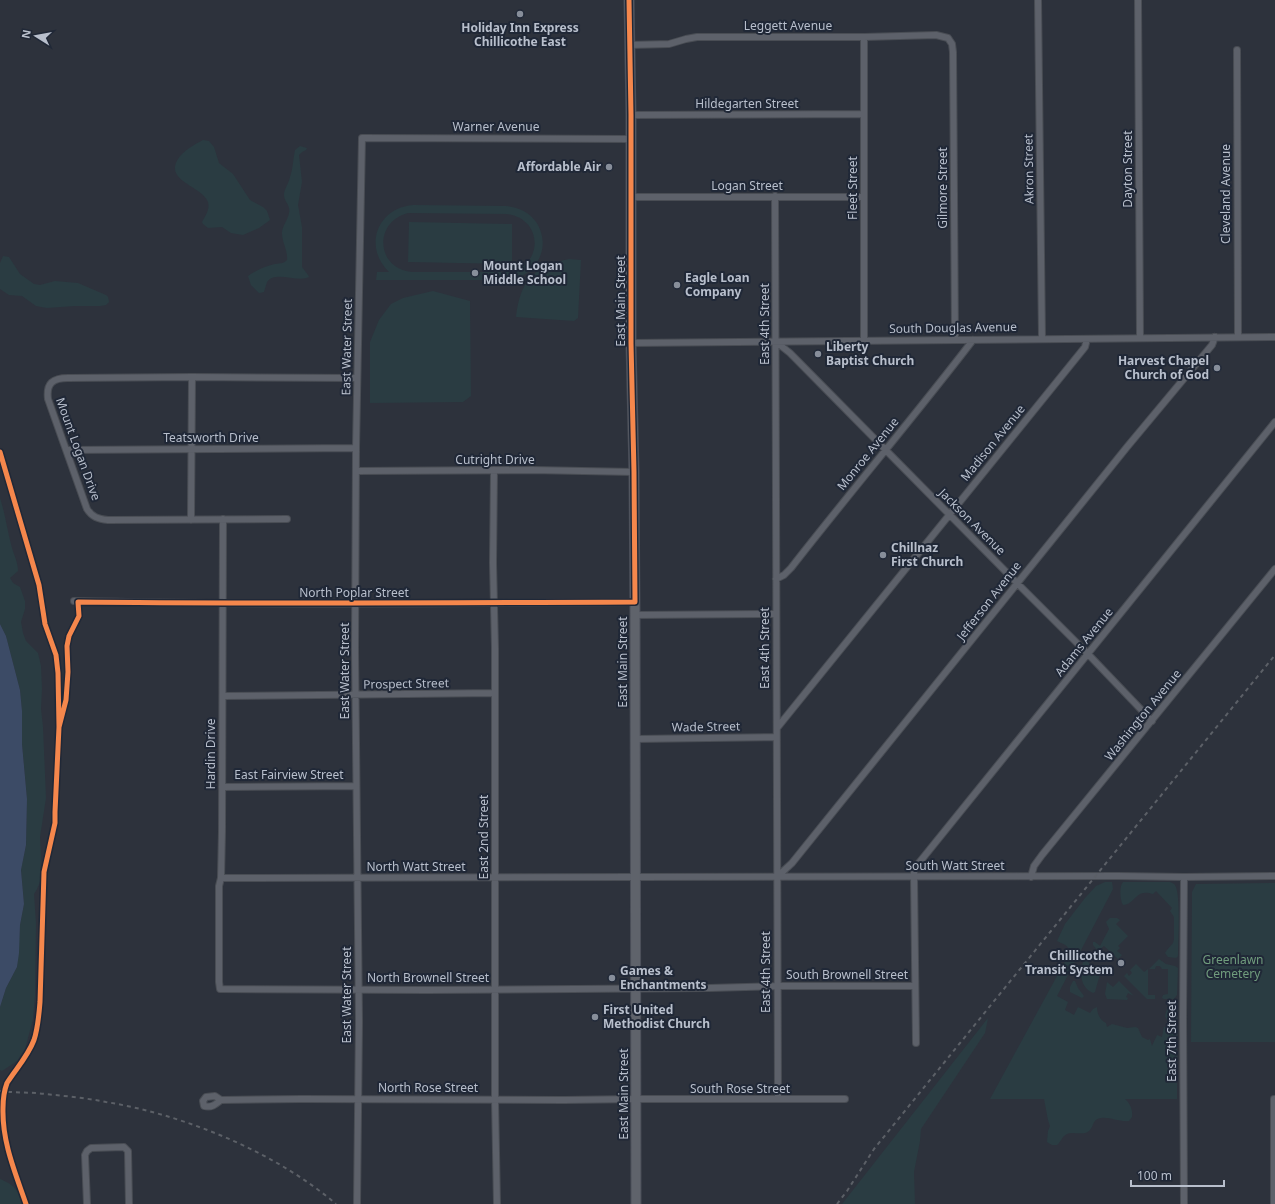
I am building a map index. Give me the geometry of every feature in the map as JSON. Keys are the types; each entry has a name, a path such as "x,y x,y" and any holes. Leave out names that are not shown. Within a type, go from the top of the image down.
{"main road":[{"name":"East Main Street","path":"629,0 631,116 631,343 635,602 636,1204"}],"street":[{"name":"Akron Street","path":"1038,0 1042,338"},
{"name":"Dayton Street","path":"1138,0 1140,338"},
{"name":"Leggett Avenue","path":"629,45 669,44 691,38 936,35 948,38"},
{"name":"Fleet Street","path":"864,37 864,340"},
{"name":"Gilmore Street","path":"948,38 952,44 953,52 955,339"},
{"name":"Cleveland Avenue","path":"1237,50 1238,337"},
{"name":"Hildegarten Street","path":"631,116 864,114"},
{"name":"Warner Avenue","path":"362,138 631,139"},
{"name":"East Water Street","path":"357,1204 359,1022 356,786 356,448 362,138"},
{"name":"East 4th Street","path":"775,196 778,1099"},
{"name":"Logan Street","path":"631,197 864,197"},
{"name":"Jefferson Avenue","path":"778,876 792,863 933,687 976,636 1017,583 1212,345 1215,337"},
{"name":"South Douglas Avenue","path":"631,343 1275,337"},
{"name":"Madison Avenue","path":"776,728 1085,347 1087,339"},
{"name":"Monroe Avenue","path":"776,579 784,575 791,568 973,340"},
{"name":"Jackson Avenue","path":"775,341 790,353 1088,654 1152,721"},
{"path":"191,520 192,377"},
{"name":"Mount Logan Drive","path":"286,519 108,520 96,518 91,515 87,509 48,399 48,387 56,380 68,378 357,378"},
{"name":"Adams Avenue","path":"914,877 914,869 1275,422"},
{"name":"Teatsworth Drive","path":"67,450 356,448"},
{"name":"Cutright Drive","path":"356,471 494,470 634,472"},
{"name":"East 2nd Street","path":"494,470 495,1100 497,1204"},
{"name":"Hardin Drive","path":"220,989 218,886 221,878 222,787 222,519"},
{"name":"Washington Avenue","path":"1032,877 1034,866 1042,855 1275,569"},
{"name":"North Poplar Street","path":"74,602 635,602"},
{"path":"635,615 776,614"},
{"name":"Prospect Street","path":"222,696 494,693"},
{"name":"Wade Street","path":"635,739 776,737"},
{"name":"East Fairview Street","path":"222,787 356,786"},
{"name":"South Watt Street","path":"636,877 1275,876"},
{"name":"North Watt Street","path":"221,878 636,877"},
{"path":"914,877 914,986 916,1043"},
{"name":"East 7th Street","path":"1184,877 1184,1204"},
{"name":"South Brownell Street","path":"636,988 914,986"},
{"name":"North Brownell Street","path":"220,989 495,990 636,988"},
{"name":"South Rose Street","path":"636,1099 845,1100"},
{"name":"North Rose Street","path":"221,1100 636,1099"},
{"path":"1274,1099 1274,1204"},
{"path":"87,1204 85,1155 87,1151 91,1148 124,1147 128,1151 128,1204"}],"green space":[{"path":"203,140 209,141 214,147 219,163 233,174 250,200 267,211 270,220 259,228 243,235 231,233 222,227 208,228 203,224 202,222 208,210 208,202 204,196 180,178 176,173 175,167 178,159 183,153"},
{"path":"300,146 307,148 299,155 302,182 298,205 302,227 302,267 309,277 299,279 275,277 267,282 264,292 259,293 251,285 248,276 264,267 283,263 287,260 287,253 282,233 289,210 284,193 291,174 295,150"},
{"path":"413,205 506,206 521,210 533,218 540,228 543,240 541,253 536,264 526,274 511,280 376,280 377,272 389,272 381,262 377,251 376,241 378,230 390,213","holes":["408,213 506,214 518,217 527,223 535,241 534,251 529,260 521,267 510,272 412,272 400,269 391,263 383,245 384,235 389,226 397,218"]},
{"path":"409,222 512,224 512,264 408,262"},
{"path":"3,256 9,257 20,274 34,284 40,285 55,281 78,283 106,295 109,302 106,305 100,306 47,308 36,306 22,296 9,295 0,289 0,263"},
{"path":"569,259 581,260 578,318 574,321 516,317 521,294 531,277 547,266"},
{"path":"433,291 470,301 471,396 463,402 370,403 370,342 379,320 391,304 403,298"},
{"path":"0,498 18,567 18,571 10,578 13,583 20,587 25,601 25,609 21,622 23,633 26,641 38,653 41,666 41,709 46,798 40,837 40,882 34,894 36,924 35,996 33,1019 25,1049 17,1061 2,1071 0,1070 0,1007 6,988 17,967 20,925 24,904 21,869 26,845 27,799 22,744 22,711 20,690 6,636 0,624"},
{"path":"1105,882 1112,882 1113,889 1057,996 1068,1002 1065,1010 1074,1015 1078,1007 1090,1013 1097,1007 1099,1016 1106,1023 1107,1027 1112,1024 1127,1028 1138,1028 1142,1037 1148,1040 1150,1039 1152,1046 1157,1035 1162,1037 1164,1027 1167,1027 1169,1024 1165,1016 1167,1008 1171,1007 1175,1009 1177,1011 1177,1099 1125,1099 1132,1109 1132,1117 1129,1121 1101,1118 1095,1121 1089,1131 1067,1134 1057,1145 1052,1145 1047,1142 1050,1126 1044,1099 990,1099 1069,954 1068,947 1057,941 1065,924 1096,886"},
{"path":"1123,882 1170,882 1175,885 1178,898 1179,919 1178,956 1176,958 1168,957 1165,953 1173,943 1174,939 1174,917 1170,911 1172,908 1156,891 1153,894 1143,893 1131,902 1123,905 1120,893"},
{"name":"Greenlawn Cemetery","path":"1275,883 1275,1042 1191,1042 1192,892 1196,884"},
{"path":"1110,918 1117,918 1120,920 1116,924 1128,936 1118,946 1120,948 1117,951 1122,955 1118,959 1104,946 1098,951 1093,945 1093,942 1095,942 1100,946 1109,929 1106,922"},
{"path":"1091,953 1094,956 1088,962 1100,974 1095,992 1093,993 1084,986 1081,975 1082,964 1088,954"},
{"path":"1159,959 1166,964 1178,968 1177,995 1174,999 1162,998 1163,995 1168,994 1168,969 1162,969 1160,966 1156,966 1155,969 1149,969"},
{"path":"1136,964 1144,972 1148,969 1148,995 1155,995 1155,999 1147,999 1124,976 1127,973 1129,976 1132,973 1130,970"},
{"path":"1073,981 1075,981 1084,996 1082,998 1070,992 1070,987"},
{"path":"1119,981 1134,996 1128,993 1126,997 1128,998 1127,1000 1107,999 1105,994 1107,982 1113,987"},
{"path":"988,1018 985,1033 921,1129 914,1172 915,1204 842,1204"},
{"path":"0,1179 9,1183 15,1188 22,1204 0,1204"}],"water":[{"path":"0,624 6,636 20,690 22,711 22,744 27,799 26,845 21,870 24,904 20,925 19,953 17,967 6,988 0,1007"}],"railway":[{"path":"837,1204 874,1149 1275,655"},
{"path":"0,1091 76,1097 136,1108 197,1126 228,1138 257,1152 312,1185 336,1204"}],"cycle path":[{"path":"59,727 66,700 68,672 67,646 69,636 79,616 78,602 635,602 631,343 631,115 629,0"},
{"path":"0,452 39,585 45,624 56,655 58,673 59,727 55,823 44,872 40,1002 38,1021 34,1040 25,1057 7,1083 3,1102 3,1121 7,1145 26,1204"}],"place":[{"name":"Holiday Inn Express Chillicothe East","path":"520,14"},
{"name":"Affordable Air","path":"609,167"},
{"name":"Mount Logan Middle School","path":"475,273"},
{"name":"Eagle Loan Company","path":"677,285"},
{"name":"Liberty Baptist Church","path":"818,354"},
{"name":"Harvest Chapel Church of God","path":"1217,368"},
{"name":"Chillnaz First Church","path":"883,555"},
{"name":"Chillicothe Transit System","path":"1121,963"},
{"name":"Games & Enchantments","path":"612,978"},
{"name":"First United Methodist Church","path":"595,1017"}]}
